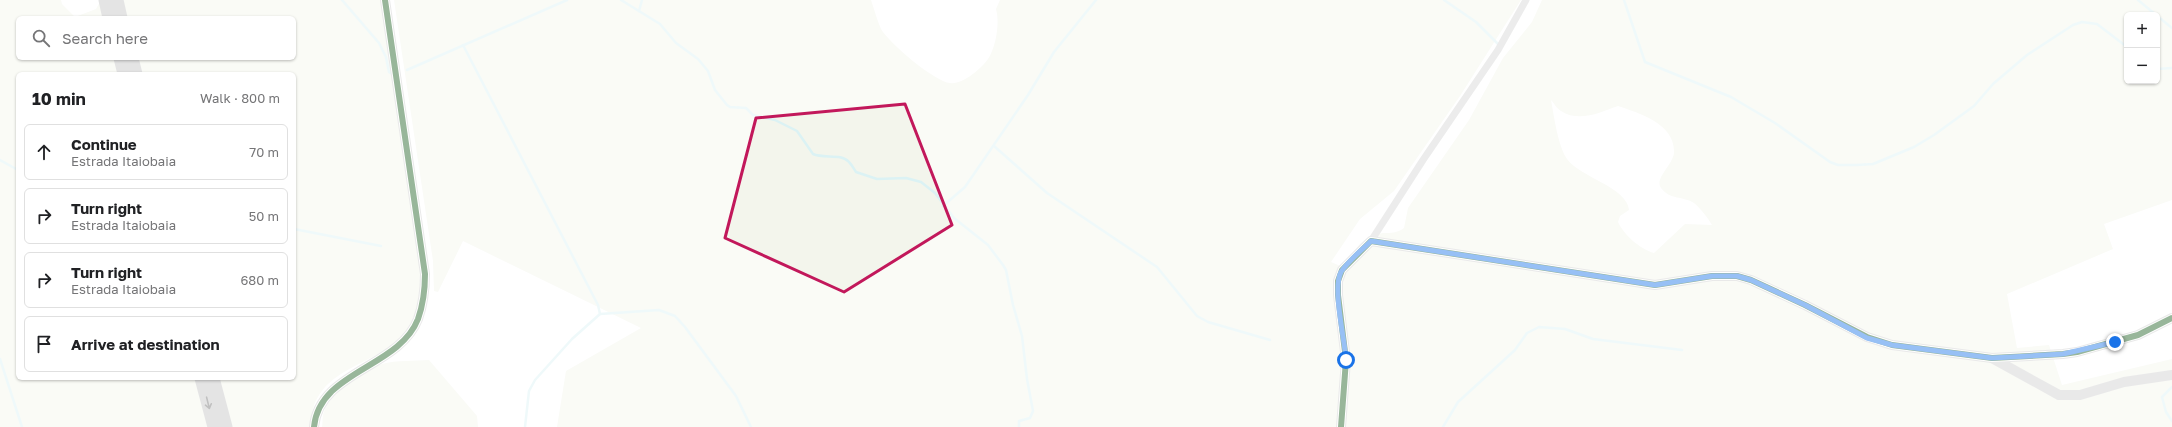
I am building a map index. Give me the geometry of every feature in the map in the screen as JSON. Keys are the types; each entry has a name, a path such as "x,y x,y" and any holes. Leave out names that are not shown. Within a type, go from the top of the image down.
{"highway":[{"path":"105,0 109,16"},
{"path":"117,0 121,16"},
{"path":"120,60 124,72"},
{"path":"132,60 136,72"},
{"path":"202,380 214,427"},
{"path":"214,380 226,427"}],"street":[{"path":"314,427 319,406 326,397 339,385 366,368 405,339 418,320 423,301 425,274 385,0"},
{"path":"1342,427 1346,360 1338,295 1338,281 1342,270 1371,241 1423,160 1498,50 1526,0"},
{"path":"1371,241 1655,285 1712,276 1737,276 1751,280 1805,305 1878,342 1992,358 2077,352 2138,335 2172,318"},
{"path":"1992,358 2059,395 2080,394 2124,382 2172,375"}],"highlighted area":[{"path":"905,104 952,225 844,292 725,238 756,118"}],"shaded area":[{"path":"0,0 61,0 62,4 74,16 16,16 16,60 296,60 296,16 78,16 96,9 101,0 383,0 423,288 413,319 402,336 379,353 340,375 328,384 319,395 312,413 311,427 0,427"},
{"path":"394,0 871,0 881,29 902,52 934,76 943,81 955,83 971,76 981,67 991,54 998,21 996,9 1000,0 1521,0 1460,96 1394,191 1360,219 1331,262 1345,268 1351,255 1359,245 1369,237 1399,231 1404,228 1408,208 1469,120 1503,58 1532,22 1542,0 2172,0 2172,200 2104,224 2113,249 2007,294 2017,348 2049,345 2062,385 2172,359 2172,427 557,427 566,371 641,328 463,241 438,292 434,291 433,261","holes":["1551,100 1557,107 1568,114 1582,116 1618,106 1645,116 1662,127 1669,134 1673,142 1674,152 1673,157 1660,180 1661,188 1672,196 1694,203 1704,213 1712,225 1685,224 1654,253 1638,245 1624,232 1618,222 1620,216 1629,210 1626,202 1612,189 1582,172 1567,159 1561,147"]},
{"path":"429,360 477,416 478,427 322,427 323,414 327,405 340,390 357,376 382,364 400,361"}],"waterway":[{"path":"342,0 379,43 386,57 389,72 392,74"},
{"path":"407,70 567,0"},
{"path":"621,0 660,24 676,43 698,59 708,71 715,90 727,105 730,107 746,108 753,115 775,120 797,131 813,154 846,159 856,172 877,179 906,178 921,182 935,193 954,218 988,245 1006,270 1013,305 1022,336 1027,379 1033,411 1030,418 1019,421 1019,427"},
{"path":"639,11 642,0"},
{"path":"943,206 965,187 1028,95 1054,52 1096,0"},
{"path":"1444,0 1476,22 1499,45"},
{"path":"1624,0 1645,62 1731,97 1775,123 1830,162 1838,165 1873,164 1914,147 1934,135 1974,106 1993,84 2027,55 2073,25 2082,22 2097,24 2124,45"},
{"path":"2138,0 2172,28"},
{"path":"463,45 598,305 600,314"},
{"path":"2160,69 2172,68"},
{"path":"994,146 1047,193 1157,267 1197,316 1208,322 1270,340"},
{"path":"0,160 16,169"},
{"path":"296,229 381,246"},
{"path":"525,427 529,391 535,380 572,339 600,314 659,310 675,316 685,327 736,396 751,427"},
{"path":"1443,427 1458,402 1515,350 1527,333 1539,327 1565,329 1593,339 1682,350"},
{"path":"0,359 22,427"},
{"path":"2172,387 2162,397 2166,412 2172,421"}],"cycle path":[{"path":"314,427 319,408 330,393 344,381 394,349 408,335 418,319 425,285 425,274 385,0"},
{"path":"1341,427 1346,360 1338,295 1338,281 1342,270 1371,241 1655,285 1712,276 1737,276 1751,280 1805,305 1867,337 1892,345 1992,358 2077,352 2138,335 2172,318"}],"route":[{"path":"1346,360 1345,338 1338,295 1339,276 1342,270 1371,241 1655,285 1712,276 1737,276 1751,280 1805,305 1867,338 1892,345 1992,358 2063,354 2115,342"}]}
